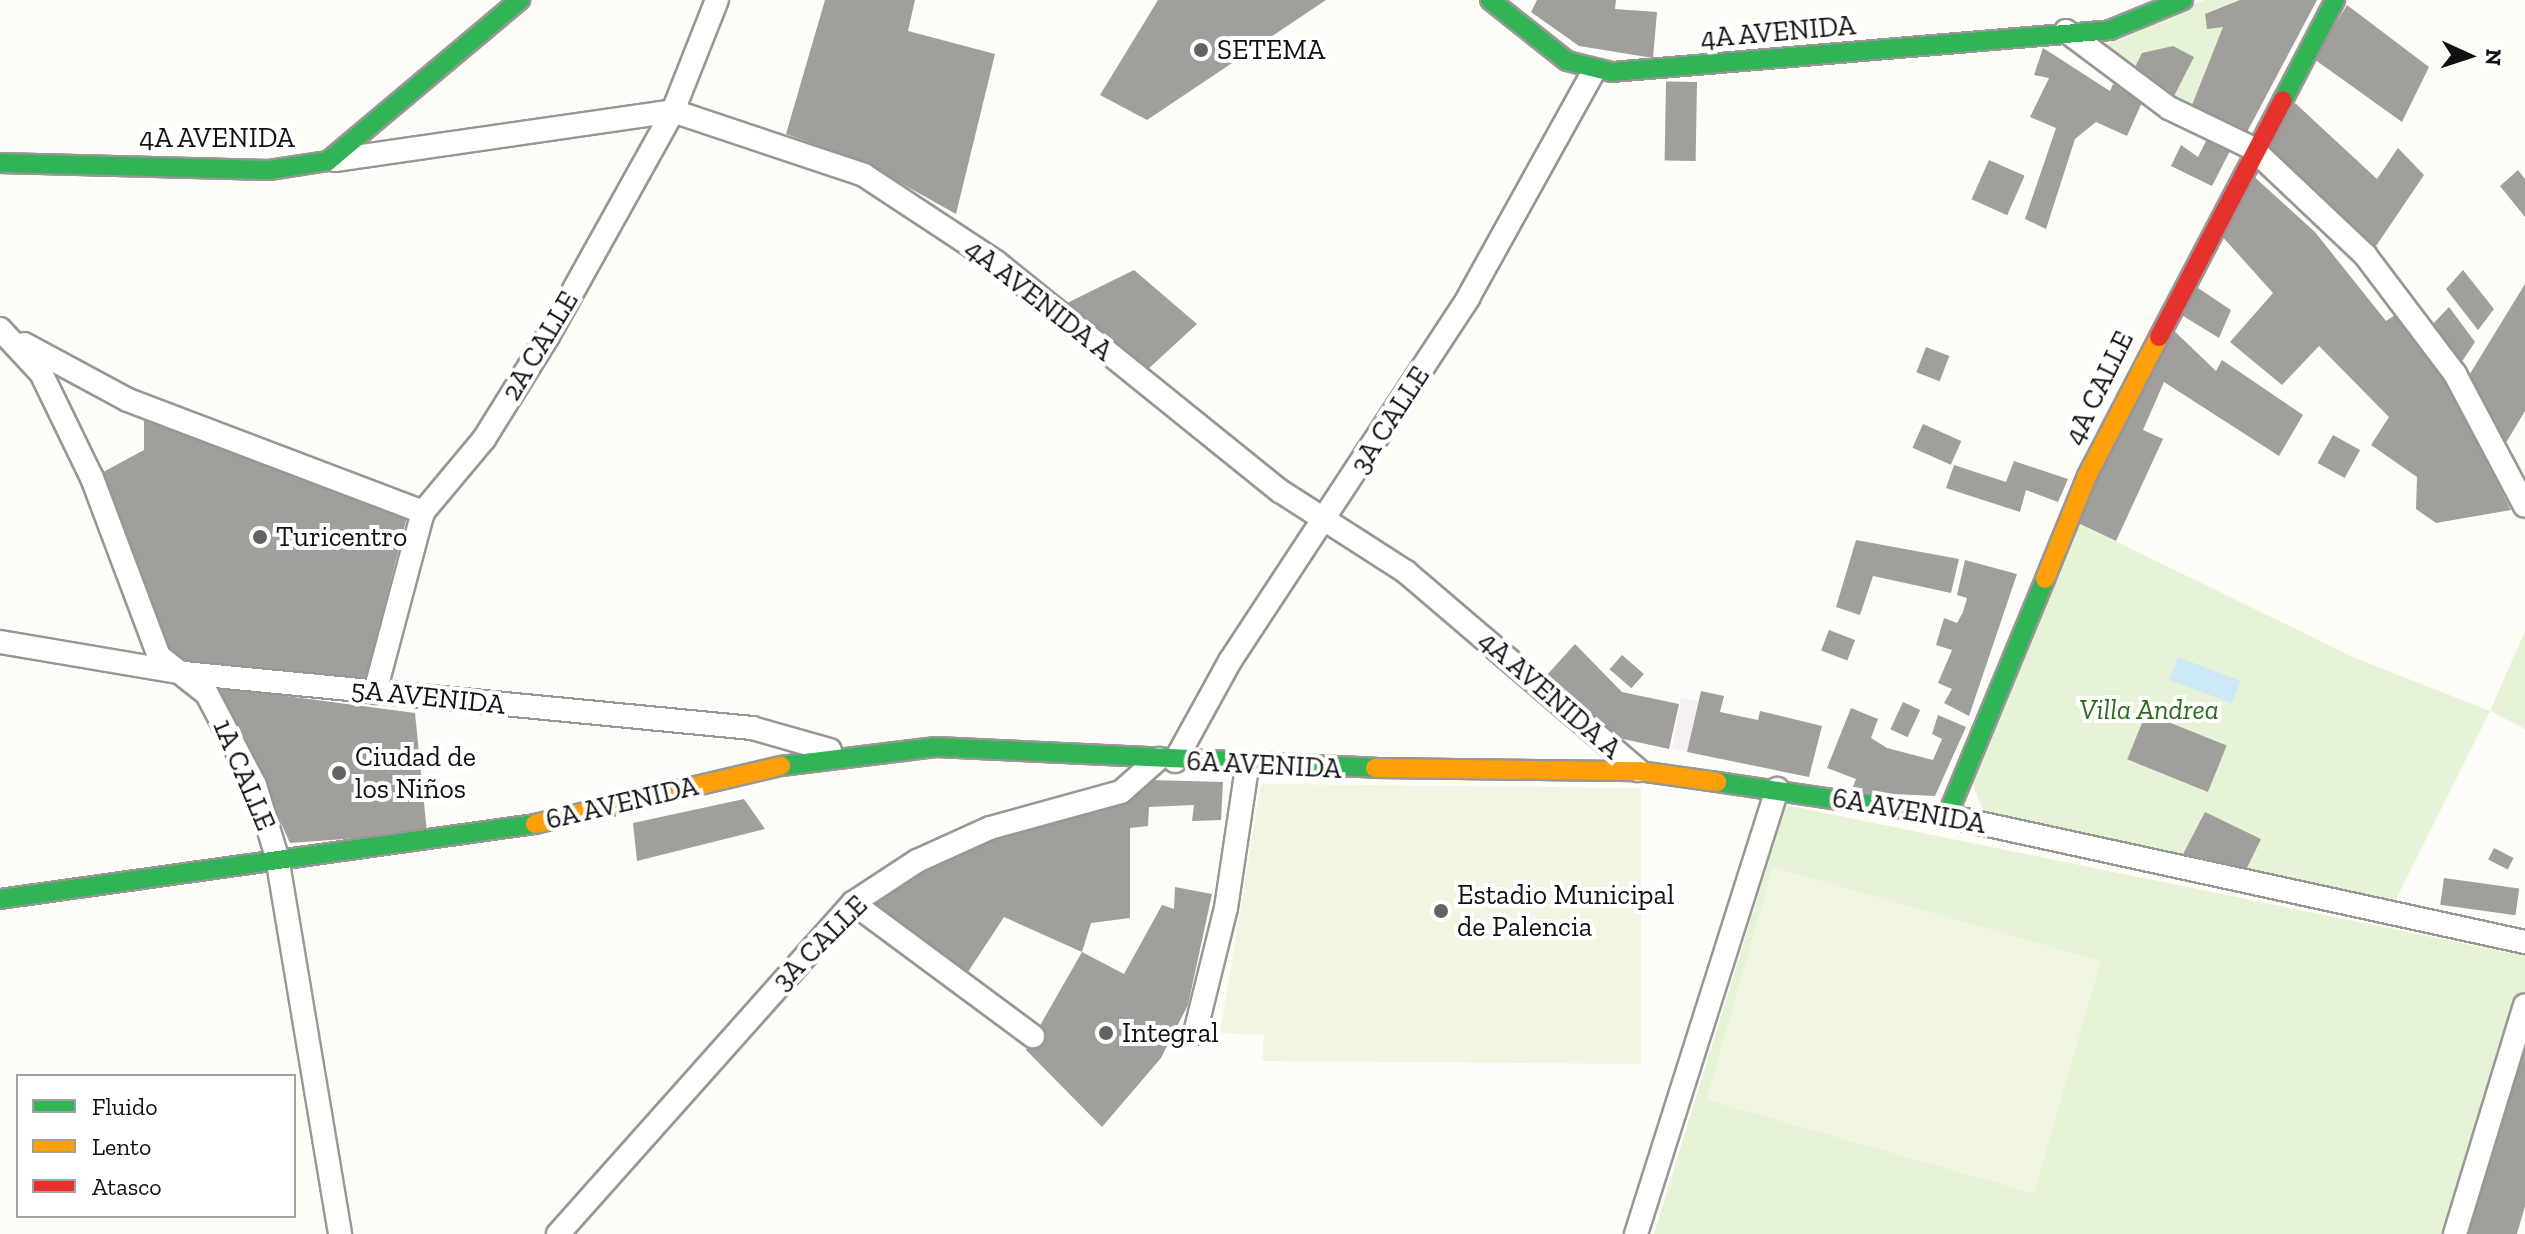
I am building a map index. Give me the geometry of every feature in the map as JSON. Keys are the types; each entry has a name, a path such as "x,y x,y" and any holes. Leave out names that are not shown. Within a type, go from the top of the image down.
{"main road":[{"name":"4A AVENIDA","path":"0,163 269,170 328,161 520,0"},
{"name":"4A AVENIDA","path":"1490,0 1567,61 1594,71 1787,62 2064,29 2110,30 2183,0"},
{"name":"4A CALLE","path":"1947,816 2087,476 2252,148 2335,0"},
{"name":"6A AVENIDA","path":"0,899 501,832 856,753 1009,746 1247,767 1639,771 1947,816"}],"street":[{"name":"2A CALLE","path":"375,692 423,512 484,439 548,336 673,111 717,0"},
{"path":"2064,29 2169,108 2252,148 2365,255 2417,321 2525,506"},
{"name":"3A CALLE","path":"558,1234 853,903 917,861 990,828 1121,792 1167,760 1468,298 1594,71"},
{"name":"4A AVENIDA A","path":"328,161 673,111 808,151 917,207 1325,521 1406,572 1639,771"},
{"path":"8,335 128,400 423,512"},
{"name":"1A CALLE","path":"8,335 97,488 159,656 207,694 234,739 277,862 340,1234"},
{"name":"5A AVENIDA","path":"0,642 184,673 752,728 856,753"},
{"path":"1195,1033 1226,908 1247,767"},
{"path":"1636,1234 1777,789"},
{"name":"6A AVENIDA","path":"1947,816 2525,942"},
{"path":"853,903 1033,1036"},
{"path":"2455,1234 2525,1005"}],"shaded area":[{"path":"1681,698 1698,701 1689,752 1672,749"}],"green space":[{"path":"2204,0 2268,0 2276,18 2223,27 2190,110 2103,47"},
{"name":"Villa Andrea","path":"2078,523 2353,657 2490,711 2395,901 1985,816 1971,779"},
{"path":"2525,631 2525,729 2490,711"},
{"name":"Estadio Municipal de Palencia","path":"1261,784 1641,788 1641,1064 1262,1061 1264,1035 1220,1033"},
{"path":"1786,805 2525,956 2525,992 2451,1234 1654,1234"},
{"path":"1773,867 2101,961 2034,1194 1706,1100"}],"water":[{"path":"2178,657 2241,681 2232,703 2169,679"}],"building":[{"path":"825,0 915,0 908,31 995,54 956,214 863,162 786,134"},
{"name":"SETEMA","path":"1158,0 1326,0 1147,120 1100,95"},
{"path":"1537,0 1616,0 1615,9 1657,12 1653,58 1579,46 1531,12"},
{"path":"2240,0 2317,0 2246,134 2190,110 2223,27 2207,29 2205,14"},
{"path":"2347,5 2429,67 2402,122 2314,59"},
{"path":"2173,46 2194,57 2173,98 2130,77 2142,53"},
{"path":"2043,48 2110,91 2113,84 2144,98 2127,136 2096,122 2075,139 2046,229 2025,219 2056,128 2030,117 2049,78 2034,75"},
{"path":"1666,81 1697,82 1696,161 1665,160"},
{"path":"2295,103 2377,179 2398,148 2424,175 2372,252 2266,147"},
{"path":"2208,137 2231,149 2212,186 2171,166 2181,145 2198,157"},
{"path":"1989,160 2025,176 2007,215 1972,199"},
{"path":"2518,170 2525,179 2525,217 2500,186"},
{"path":"2250,173 2315,232 2386,321 2395,315 2411,331 2461,407 2511,510 2436,523 2416,509 2417,477 2371,445 2389,417 2319,346 2282,385 2230,342 2273,293 2220,234"},
{"path":"1134,270 1197,324 1146,371 1063,305"},
{"path":"2463,270 2494,309 2478,330 2446,289"},
{"path":"2189,282 2231,310 2219,338 2175,311"},
{"path":"2525,284 2525,411 2501,451 2468,377"},
{"path":"2449,307 2475,342 2461,363 2432,325"},
{"path":"2167,324 2216,371 2222,360 2303,415 2279,456 2164,382 2143,430 2163,439 2116,541 2078,523"},
{"path":"1926,347 1949,356 1940,381 1916,372"},
{"name":"Turicentro","path":"144,415 408,513 365,681 185,663 163,649 92,478 144,450"},
{"path":"1923,424 1961,441 1951,465 1912,448"},
{"path":"2333,435 2360,450 2345,478 2317,463"},
{"path":"2014,461 2068,479 2058,502 2026,490 2020,512 1946,488 1954,465 2006,482"},
{"path":"1856,540 1959,559 1951,593 1873,576 1860,615 1836,607"},
{"path":"1965,560 2017,574 1969,716 1944,703 1952,689 1938,683 1952,650 1936,645 1944,618 1957,623 1963,612 1967,598 1957,595"},
{"path":"1829,630 1855,640 1847,661 1821,651"},
{"path":"1575,644 1622,692 1679,704 1669,749 1614,737 1546,676"},
{"path":"1622,655 1644,674 1631,688 1610,669"},
{"name":"Ciudad de los Niños","path":"219,687 415,713 427,833 290,843"},
{"path":"1701,691 1724,696 1720,712 1758,720 1760,711 1822,726 1809,777 1687,752"},
{"path":"1903,702 1920,710 1908,737 1890,729"},
{"path":"1851,708 1878,719 1871,738 1887,748 1933,760 1942,739 1932,734 1938,715 1966,727 1935,796 1851,792 1856,779 1827,768"},
{"path":"2146,713 2227,746 2208,792 2127,759"},
{"path":"1150,780 1223,782 1221,820 1192,821 1194,805 1149,807 1148,826 1130,828 1130,918 1091,923 1082,952 1004,917 964,978 864,906 973,844"},
{"path":"744,799 765,829 637,861 633,823"},
{"path":"2205,812 2261,839 2245,872 2181,858"},
{"path":"2494,848 2514,858 2508,870 2488,860"},
{"path":"2444,878 2519,889 2516,915 2440,905"},
{"name":"Integral","path":"1175,887 1212,894 1188,1005 1161,1058 1102,1127 1026,1050 1082,952 1124,974 1162,905 1174,909"},
{"path":"2525,1030 2525,1206 2517,1234 2461,1234"}],"traffic: fast":[{"path":"0,163 269,170 328,161 520,0"},
{"path":"1490,0 1567,61 1612,72 2110,30 2183,0"},
{"path":"2283,100 2335,0"},
{"path":"1717,782 1947,816 2045,579"},
{"path":"781,766 936,747 1375,768"},
{"path":"0,899 535,824"}],"traffic: slow":[{"path":"2045,579 2087,476 2159,337"},
{"path":"535,824 781,766"},
{"path":"1375,768 1639,771 1717,782"}],"traffic: jam":[{"path":"2159,337 2283,100"}],"place":[{"name":"SETEMA","path":"1201,50"},
{"name":"Turicentro","path":"260,537"},
{"name":"Ciudad de los Niños","path":"339,773"},
{"name":"Estadio Municipal de Palencia","path":"1441,911"},
{"name":"Integral","path":"1106,1033"}]}
